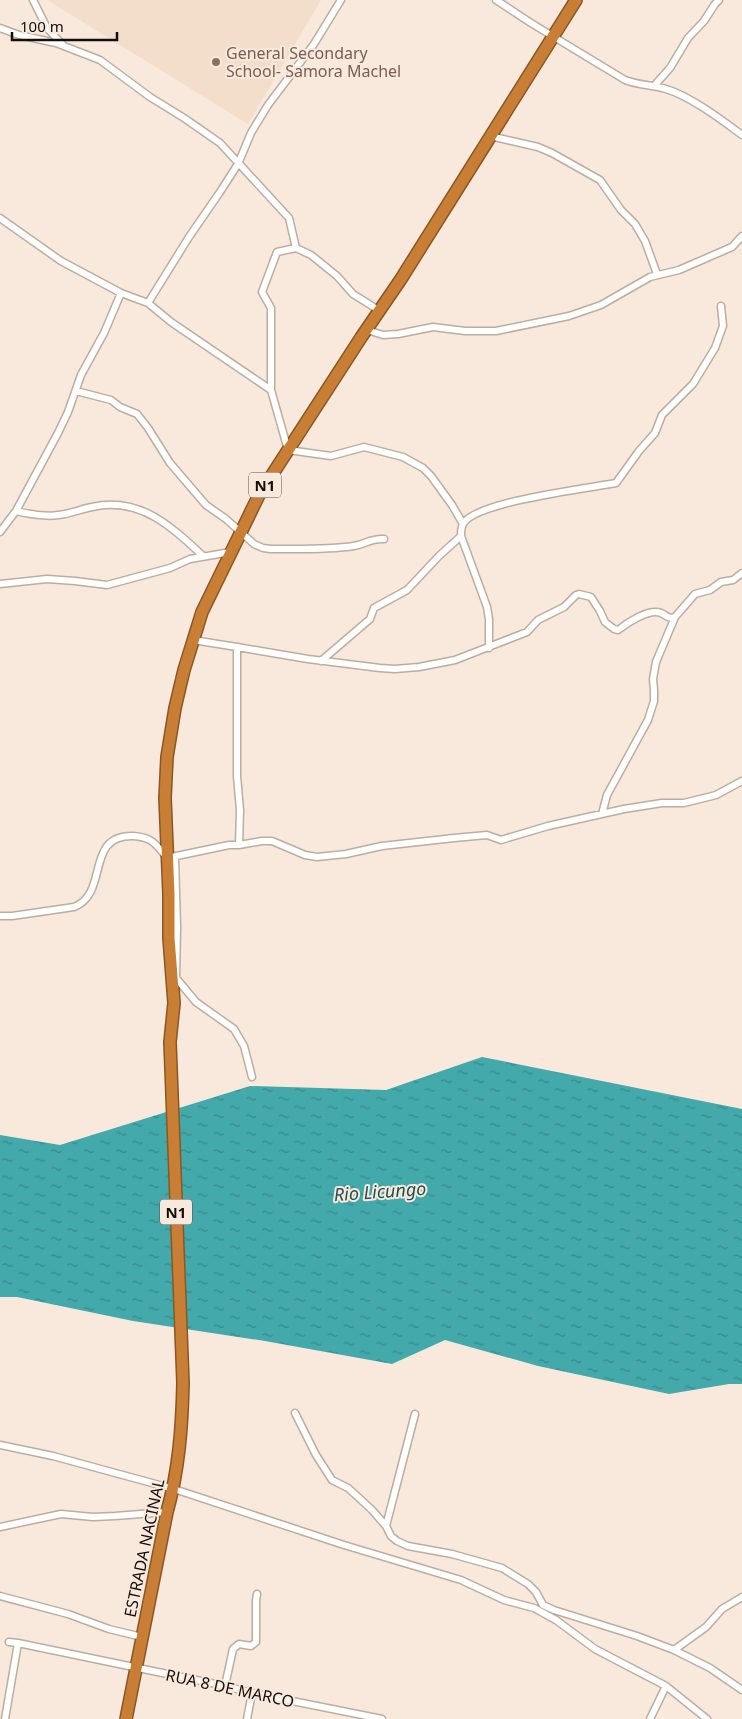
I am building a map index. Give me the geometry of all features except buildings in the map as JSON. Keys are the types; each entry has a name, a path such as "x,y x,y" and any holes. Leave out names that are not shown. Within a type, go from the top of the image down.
{"highway":[{"name":"N1","path":"171,858 165,798 167,757 175,708 202,612 259,495 362,336 368,330 576,0"},
{"name":"ESTRADA NACINAL","path":"126,1719 167,1512 174,1488 181,1436 183,1383 170,1042 174,1003 169,938 171,858"}],"street":[{"path":"33,0 47,28 64,46"},
{"path":"148,303 188,237 238,164 251,133 268,105 314,44 341,0"},
{"path":"496,0 624,80 667,89 682,96 742,135"},
{"path":"654,86 670,68 688,38 704,21 714,4 719,0"},
{"path":"0,28 19,35 64,46 100,60 150,97 184,118 220,144 289,218 296,248"},
{"path":"490,136 538,147 600,180 621,210 635,224 645,241 657,274"},
{"path":"0,218 61,261 121,293 148,303 172,322 271,390"},
{"path":"368,330 382,334 398,334 433,327 465,331 496,331 586,312 657,274 679,270 732,248 742,236"},
{"path":"380,311 353,294 337,276 311,254 296,248 277,252 262,292 271,308 271,390 288,450 331,456 364,447 403,457 423,468 452,505 463,524 462,536 487,607 489,648"},
{"path":"0,532 16,511 58,433 85,367 104,333 121,293"},
{"path":"463,524 469,517 479,512 516,500 616,483 655,433 662,415 693,384 715,348 723,326 721,306"},
{"path":"76,391 111,400 120,407 137,414 170,463 206,505 241,531 254,544 271,549 335,548 357,546 377,538 384,539"},
{"path":"16,511 58,516 102,505 117,505 145,510 159,518 203,556"},
{"path":"321,661 370,619 374,608 407,590 462,536"},
{"path":"0,584 47,579 107,585 170,568 190,559 231,552"},
{"path":"602,814 607,794 648,720 654,701 653,679 656,662 675,617 695,594 710,590 721,582 733,580 742,573"},
{"path":"193,640 321,661 402,669 456,660 489,648 526,632 538,620 564,607 579,594 591,597 605,622 617,630 628,622 651,612 660,613 671,618 675,617"},
{"path":"236,648 237,776 240,810 239,845"},
{"path":"171,858 228,845 262,841 272,841 305,855 325,856 368,850 382,846 454,838 487,836 501,840 602,814 662,803 684,803 716,795 742,782"},
{"path":"0,916 12,916 80,904 93,891 95,876 106,846 112,839 130,836 153,840 171,858 177,927 176,978 196,1002 234,1029 244,1046 252,1077"},
{"path":"295,1413 316,1455 332,1480 348,1488 358,1497 386,1526 391,1536 408,1546 452,1554 502,1568 528,1584 536,1592 544,1605 674,1650 710,1668 742,1690"},
{"path":"386,1526 415,1414"},
{"path":"0,1445 53,1456 174,1488 344,1545 461,1580 504,1600 534,1608 556,1620 595,1649 666,1686 707,1719"},
{"path":"0,1527 62,1514 93,1517 167,1512"},
{"path":"225,1686 233,1648 239,1644 251,1646 256,1642 257,1594"},
{"path":"0,1596 68,1614 109,1629 142,1637"},
{"path":"674,1650 706,1627 722,1609 742,1597"},
{"name":"RUA 8 DE MARCO","path":"9,1642 225,1686 252,1694 368,1718 382,1719"},
{"path":"5,1719 18,1643"},
{"path":"650,1719 666,1686"},
{"path":"247,1719 252,1694"}],"shaded area":[{"name":"General Secondary School- Samora Machel","path":"47,0 321,0 248,124"}],"water":[{"name":"Rio Licungo","path":"482,1057 742,1109 742,1384 729,1384 669,1394 538,1366 445,1340 392,1364 265,1341 133,1321 17,1297 0,1297 0,1135 60,1145 250,1086 386,1090"}],"place":[{"name":"General Secondary School- Samora Machel","path":"216,62"}]}
